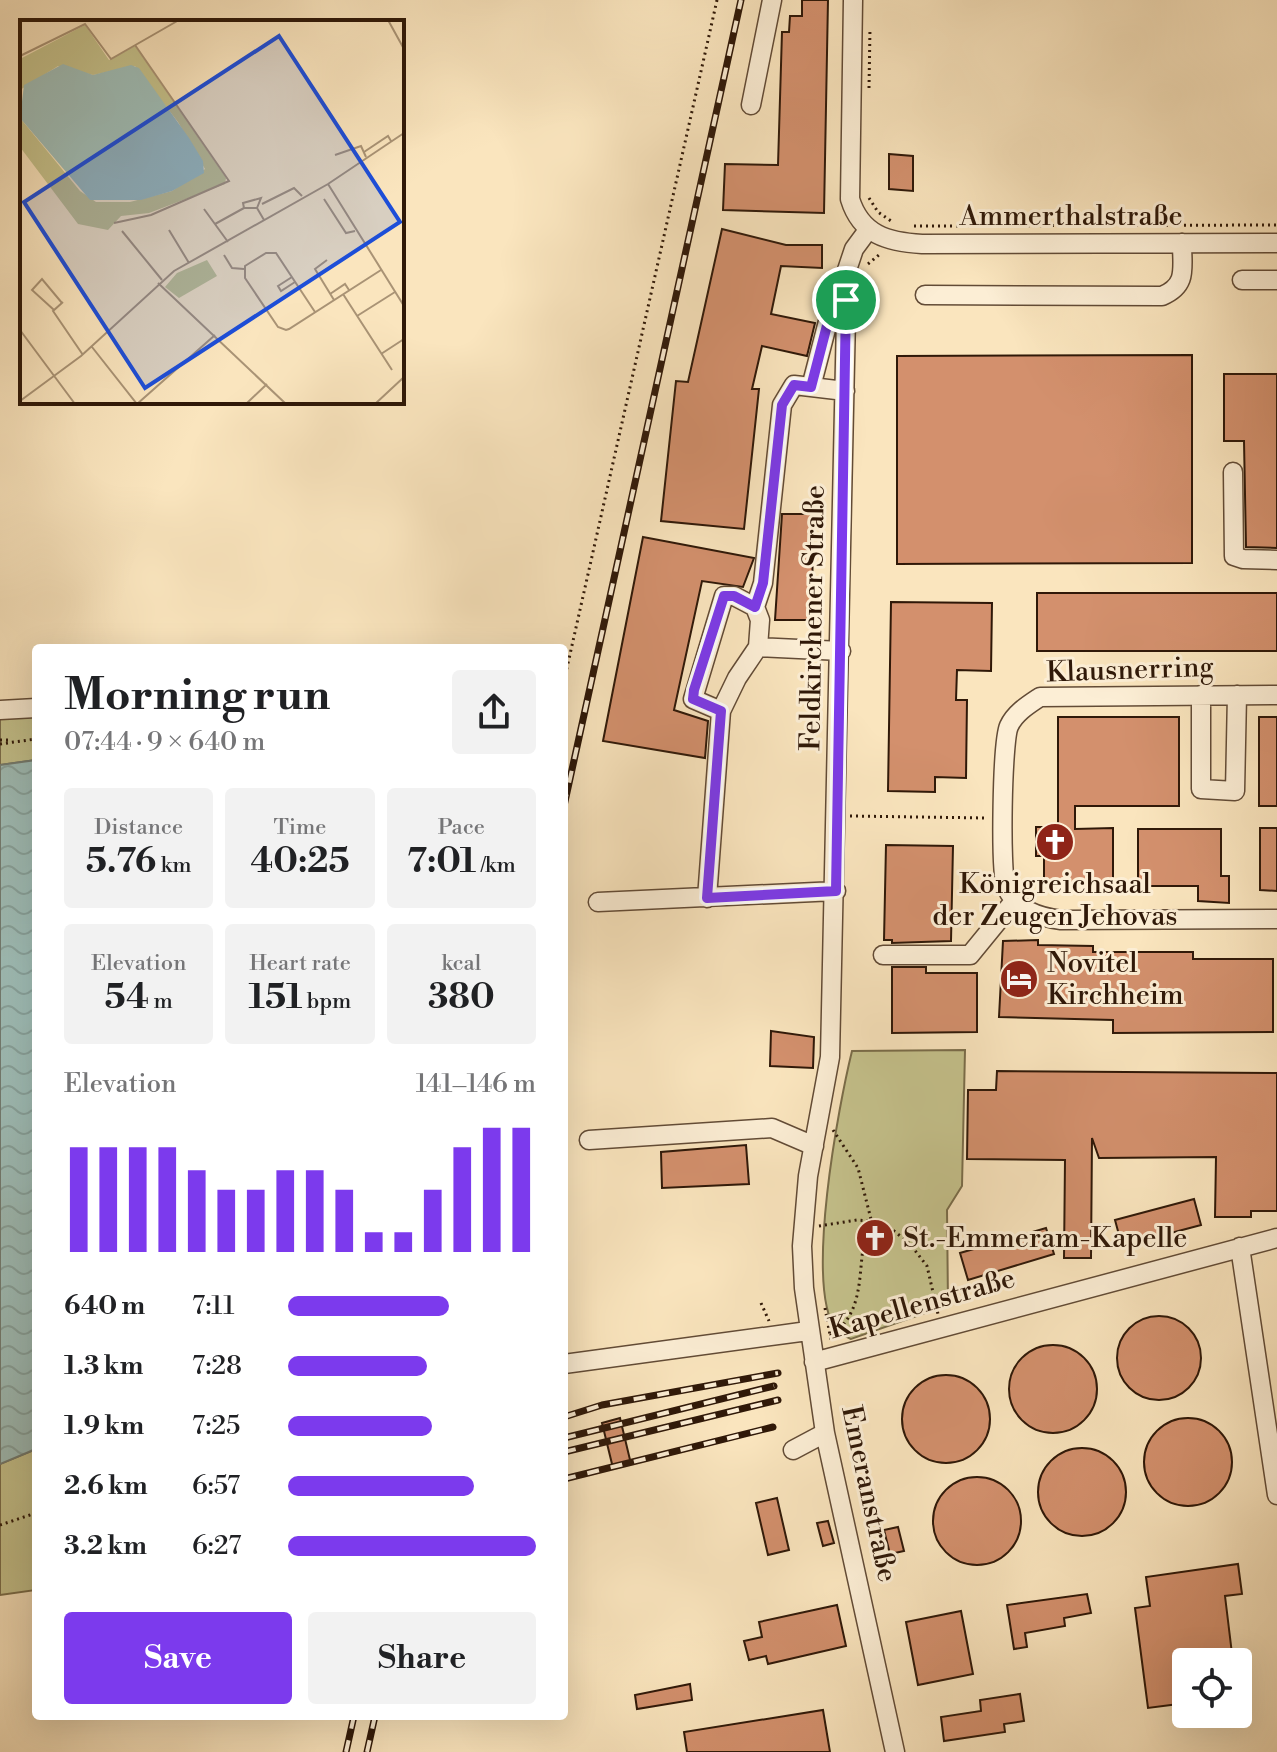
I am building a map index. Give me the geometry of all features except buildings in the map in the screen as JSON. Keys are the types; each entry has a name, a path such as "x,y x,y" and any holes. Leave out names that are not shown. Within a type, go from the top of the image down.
{"street":[{"path":"751,105 772,0"},
{"path":"853,0 849,187 853,208 868,230"},
{"name":"Ammerthalstraße","path":"868,230 889,241 922,244 1277,243"},
{"name":"Feldkirchener Straße","path":"802,1246 814,1146 830,1057 838,816 846,300 849,258 868,230"},
{"path":"925,295 1162,296 1179,287 1183,280 1182,243"},
{"path":"1242,280 1277,280"},
{"path":"811,387 831,310 846,300"},
{"path":"707,898 721,711 737,678 758,647 760,620 755,607 763,583 782,405 794,385 845,391"},
{"path":"1233,472 1234,556 1277,560"},
{"path":"721,711 693,699 724,596 734,596 755,607"},
{"path":"758,647 841,651"},
{"path":"1201,695 1201,789 1235,791 1237,695"},
{"name":"Klausnerring","path":"1015,900 1005,885 1004,742 1019,711 1040,697 1277,695"},
{"path":"0,710 32,708"},
{"path":"598,902 836,891"},
{"path":"883,955 970,955 1015,900 1041,917 1061,920 1277,919"},
{"path":"589,1140 757,1128 790,1133 814,1146"},
{"name":"Kapellenstraße","path":"814,1362 1277,1238"},
{"name":"Emeranstraße","path":"802,1246 808,1331 825,1433 885,1692 895,1752"},
{"path":"1240,1247 1277,1495"},
{"path":"568,1363 808,1331"},
{"path":"793,1450 825,1433"}],"path":[{"path":"568,663 717,0"},
{"path":"868,101 870,15"},
{"path":"866,194 878,212 897,224"},
{"path":"907,226 1277,225"},
{"path":"0,742 32,739"},
{"path":"838,816 1004,818"},
{"path":"831,1127 858,1168 874,1231"},
{"path":"830,1336 839,1330 850,1312 862,1279 866,1230 872,1220"},
{"path":"819,1226 872,1220 883,1222 910,1244 927,1266 941,1328"},
{"path":"823,1298 834,1358"},
{"path":"0,1525 32,1514"}],"shaded area":[{"path":"32,712 32,761 0,765 0,713"},
{"path":"965,1050 962,1186 947,1210 948,1305 851,1339 836,1330 827,1308 823,1275 827,1194 852,1051"},
{"path":"32,1451 32,1591 0,1595 0,1464"}],"water":[{"path":"32,761 32,1451 0,1464 0,765"}],"railway":[{"path":"568,788 741,0"},
{"path":"568,1416 602,1405 778,1373"},
{"path":"568,1437 774,1386"},
{"path":"568,1451 778,1400"},
{"path":"568,1478 773,1427"},
{"path":"346,1752 353,1720"},
{"path":"367,1752 374,1720"}],"place":[{"name":"Königreichsaal der Zeugen Jehovas","path":"1055,842"},
{"name":"Novitel Kirchheim","path":"1019,979"},
{"name":"St.-Emmeram-Kapelle","path":"875,1238"}],"route":[{"path":"846,300 836,891 707,898 721,711 693,699 694,690 724,596 734,596 755,607 763,583 775,447 782,405 794,385 811,387 831,310 846,300"}]}
